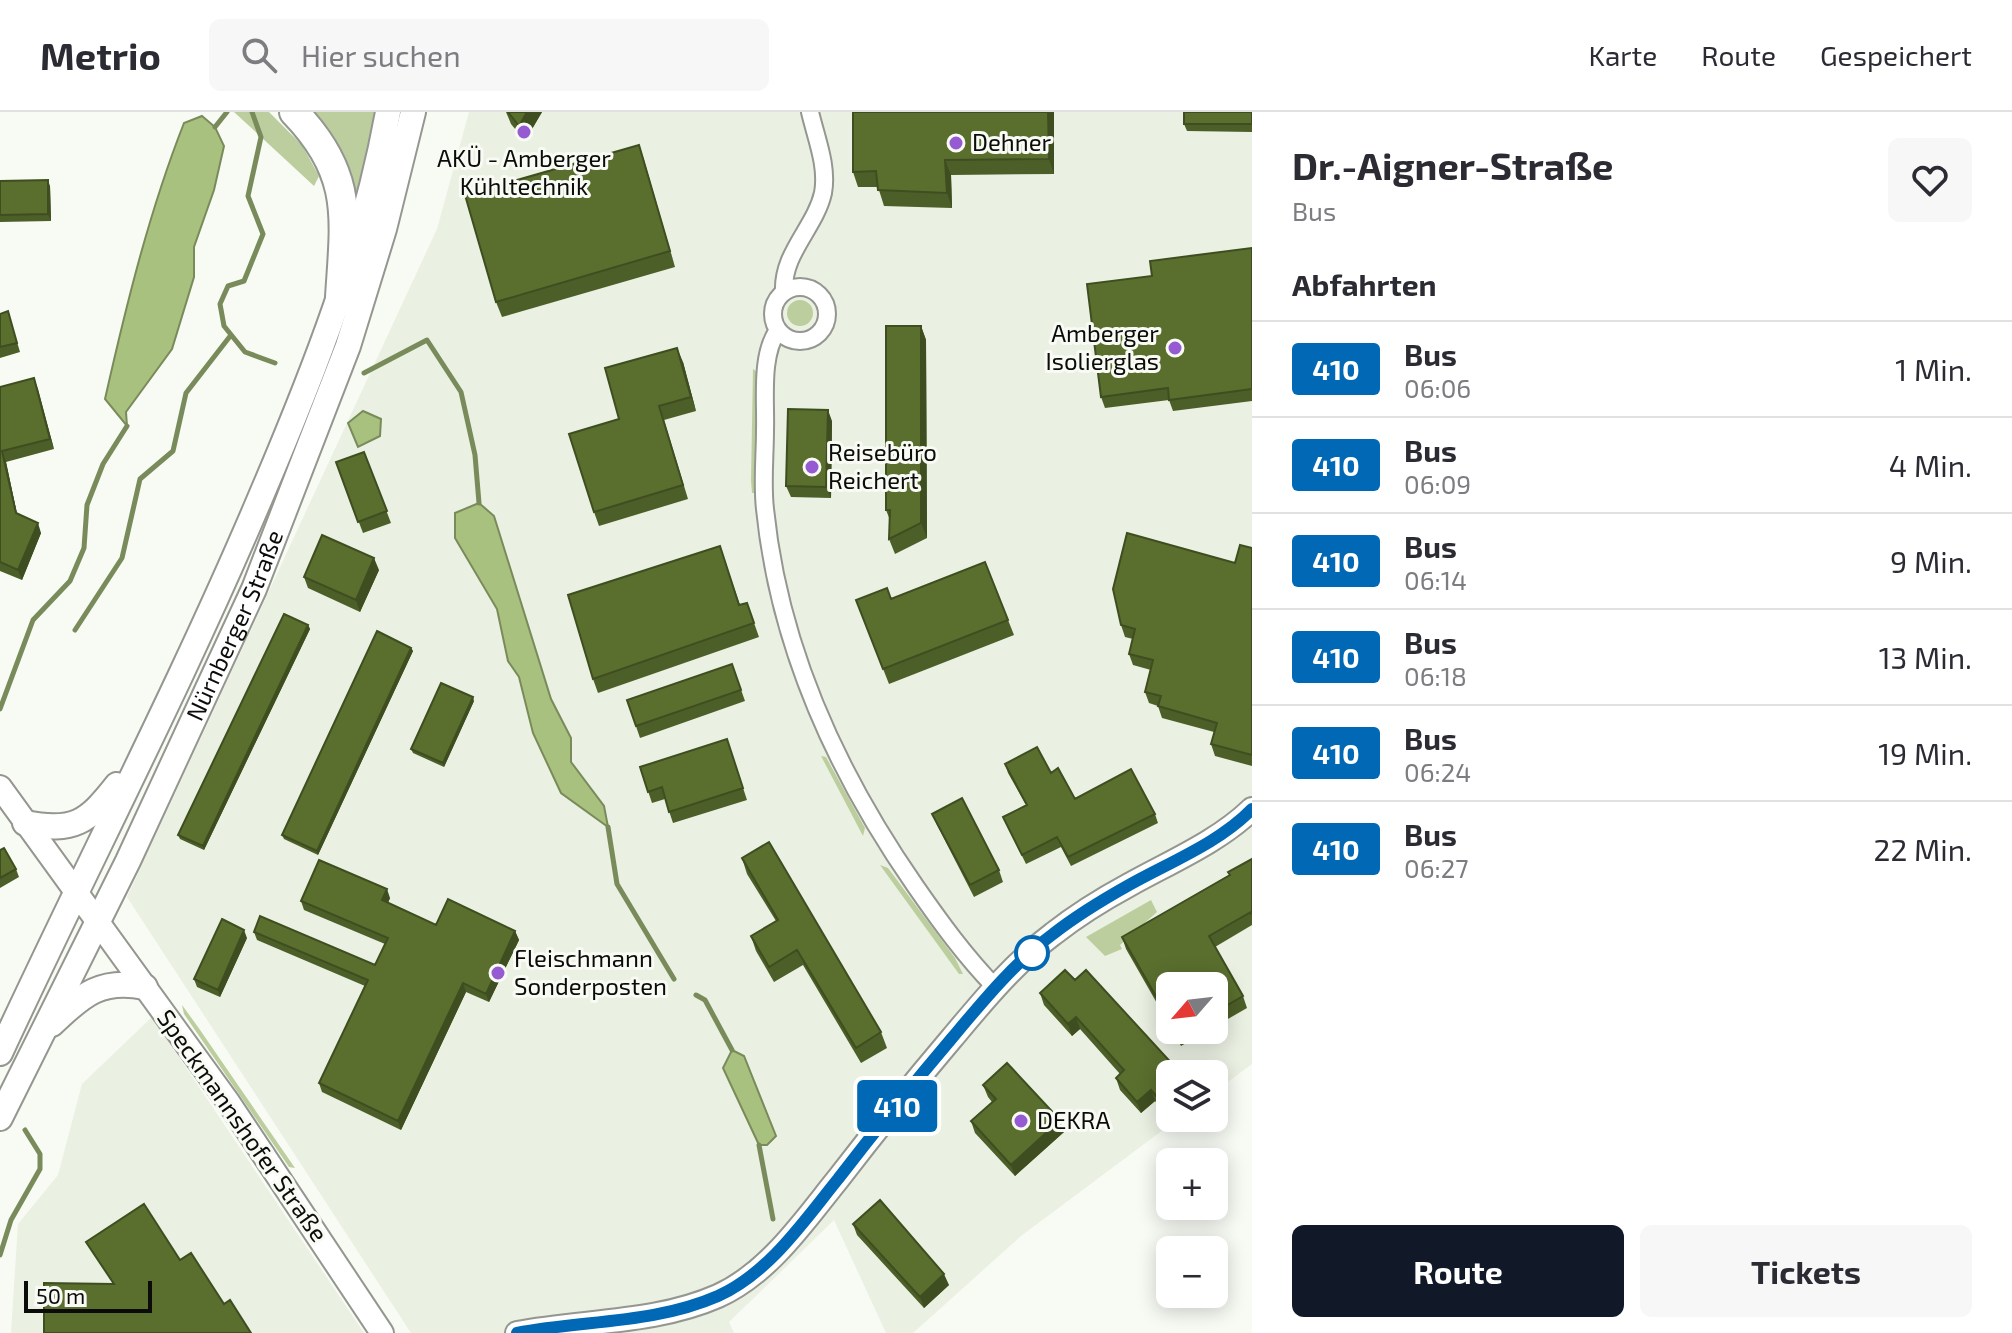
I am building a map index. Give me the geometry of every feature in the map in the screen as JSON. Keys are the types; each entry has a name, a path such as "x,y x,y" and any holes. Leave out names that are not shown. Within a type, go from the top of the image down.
{"highway":[{"path":"294,112 322,144 341,187 344,224 340,297"}],"main road":[{"name":"Nürnberger Straße","path":"0,1053 75,891 191,657 255,510 340,297 388,112"},
{"name":"Nürnberger Straße","path":"0,1118 98,922 254,589 348,346 384,229 413,112"},
{"path":"25,823 61,827 85,820 96,811 152,738"},
{"path":"42,1034 93,990 121,982 145,987"}],"street":[{"path":"784,292 799,287 814,291 824,301 827,317 819,333 804,341 788,339 774,322 773,309 784,292 783,274 822,194 823,164 810,112"},
{"path":"778,330 769,342 764,505 770,549 794,650 809,693 845,772 881,837 964,956 995,987"},
{"name":"Speckmannshofer Straße","path":"0,787 229,1103 382,1333"},
{"path":"517,1333 654,1316 721,1295 749,1277 770,1260 824,1197 995,987 1053,934 1127,886 1216,836 1252,809"}],"shaded area":[{"path":"234,112 269,112 302,145 319,176 314,186"},
{"path":"307,112 377,112 357,206"},
{"path":"469,112 1252,112 1252,1064 1228,1082 1228,1060 1156,1060 1156,1132 1160,1132 1021,1236 913,1333 886,1333 834,1220 729,1322 734,1333 411,1333 127,897 437,229"},
{"path":"202,116 215,127 224,146 214,190 194,247 194,277 172,349 126,412 127,426 105,399 121,329 171,157 184,123"},
{"path":"800,300 809,304 813,313 809,322 800,326 791,322 787,313 791,304"},
{"path":"753,369 757,372 757,492 752,493 751,481"},
{"path":"363,411 381,419 380,436 358,447 348,423"},
{"path":"479,503 494,516 551,699 571,738 571,762 604,806 608,827 561,793 533,733 519,677 508,661 497,609 455,538 455,513"},
{"path":"821,756 826,757 865,828 863,836"},
{"path":"880,865 888,868 955,958 963,974 959,974"},
{"path":"1151,900 1157,912 1120,945 1122,949 1105,956 1086,937"},
{"path":"182,1005 295,1168 289,1167 184,1014"},
{"path":"152,1017 364,1333 11,1333 18,1224 58,1175 82,1084"},
{"path":"732,1050 744,1056 776,1136 767,1145 759,1145 723,1068"}],"building":[{"path":"508,112 527,112 519,126"},
{"name":"Dehner","path":"853,112 1048,112 1049,159 945,160 947,193 878,190 876,171 853,172"},
{"path":"1184,112 1252,112 1252,124 1184,124"},
{"path":"639,145 670,251 496,302 465,195"},
{"path":"48,180 48,214 0,215 0,181"},
{"name":"Amberger Isolierglas","path":"1252,248 1252,389 1169,400 1168,388 1101,397 1087,284 1152,276 1150,261"},
{"path":"8,311 17,343 0,347 0,314"},
{"path":"886,326 921,326 921,523 889,539 890,510 886,510"},
{"path":"677,348 691,397 659,406 683,485 594,512 569,434 619,419 605,368"},
{"path":"34,378 50,439 2,451 16,513 38,523 18,570 0,562 0,387"},
{"path":"788,409 828,410 826,487 786,486"},
{"path":"364,452 387,511 358,522 336,462"},
{"path":"1127,533 1235,563 1240,545 1252,548 1252,755 1211,744 1217,723 1158,706 1161,696 1145,692 1153,660 1129,654 1135,629 1121,625 1113,589"},
{"path":"322,535 374,558 356,600 304,577"},
{"path":"720,546 739,605 747,603 754,623 593,679 568,595"},
{"path":"985,562 1008,620 883,669 856,600 887,588 891,599"},
{"path":"284,614 308,625 203,846 178,835"},
{"path":"377,631 411,648 317,851 282,835"},
{"path":"732,664 741,690 636,726 627,700"},
{"path":"441,683 473,697 443,763 411,749"},
{"path":"727,739 743,788 669,812 662,787 648,792 640,767"},
{"path":"1037,747 1051,773 1058,768 1075,799 1131,769 1155,814 1068,857 1057,837 1022,855 1003,817 1027,805 1005,764"},
{"path":"962,798 999,870 970,885 932,814"},
{"path":"769,842 881,1032 856,1048 797,950 769,967 751,936 778,920 742,858"},
{"path":"4,848 16,869 0,878 0,850"},
{"path":"1252,859 1252,915 1251,912 1209,936 1243,996 1228,1005 1228,972 1156,972 1156,996 1122,937 1230,875 1228,872"},
{"path":"319,860 387,889 382,900 436,925 448,899 515,931 486,994 463,983 398,1121 319,1083 368,980 254,932 260,916 375,965 388,938 301,901"},
{"path":"222,919 244,930 218,990 194,979"},
{"path":"1065,970 1075,980 1086,970 1169,1060 1156,1060 1156,1096 1151,1090 1137,1102 1116,1078 1124,1070 1076,1017 1068,1024 1040,993"},
{"name":"DEKRA","path":"1007,1063 1060,1120 1011,1165 971,1121 996,1099 983,1085"},
{"path":"880,1200 944,1274 920,1297 853,1224"},
{"path":"144,1204 180,1260 191,1253 224,1304 230,1300 251,1333 44,1333 44,1283 114,1284 86,1242"}],"waterway":[{"path":"215,127 227,112"},
{"path":"252,112 261,137 248,196 263,234 244,281 228,286 220,304 224,326 245,352 275,363"},
{"path":"75,630 122,558 140,479 173,451 186,393 231,335"},
{"path":"364,373 427,340 461,392 475,455 479,503"},
{"path":"0,709 33,620 70,581 84,548 87,505 103,464 127,426"},
{"path":"608,827 617,884 674,979"},
{"path":"696,995 705,1000 732,1050"},
{"path":"0,1255 11,1220 40,1169 40,1154 25,1130"},
{"path":"759,1145 773,1219"}],"bus line":[{"name":"410","path":"517,1333 654,1316 721,1295 749,1277 770,1260 824,1197 995,987 1053,934 1127,886 1194,850 1252,809"}],"place":[{"name":"AKÜ - Amberger Kühltechnik","path":"524,132"},
{"name":"Dehner","path":"956,143"},
{"name":"Amberger Isolierglas","path":"1175,348"},
{"name":"Reisebüro Reichert","path":"812,467"},
{"name":"Fleischmann Sonderposten","path":"498,973"},
{"name":"DEKRA","path":"1021,1121"}]}
